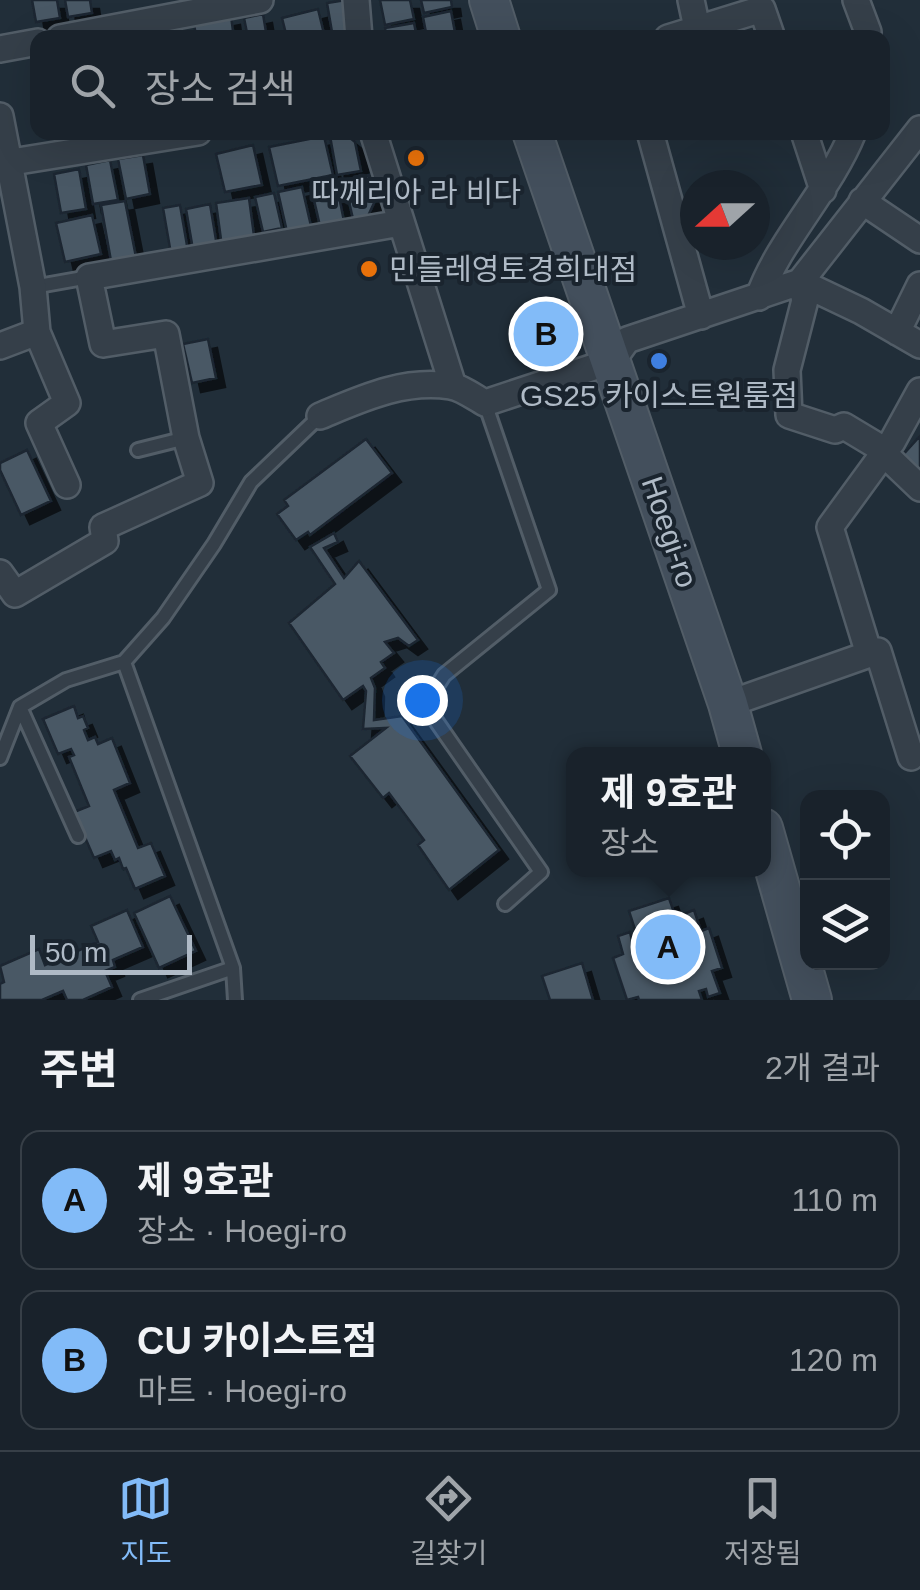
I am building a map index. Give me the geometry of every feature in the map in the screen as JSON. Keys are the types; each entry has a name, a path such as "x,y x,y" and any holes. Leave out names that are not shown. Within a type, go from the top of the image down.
{"main road":[{"path":"489,0 498,30"},
{"name":"Hoegi-ro","path":"535,140 740,747"},
{"path":"771,856 812,1000"}],"street":[{"path":"102,30 260,0"},
{"path":"356,0 358,30"},
{"path":"691,0 697,28"},
{"path":"856,0 867,30"},
{"path":"691,30 762,9 769,30"},
{"path":"0,49 30,43"},
{"path":"0,116 4,162 33,288 37,332 67,403 39,423 67,484"},
{"path":"320,416 384,390 453,386 485,403 612,360 627,340 800,282 920,129"},
{"path":"4,162 146,140"},
{"path":"375,140 453,386"},
{"path":"652,140 700,316"},
{"path":"807,140 823,190"},
{"path":"759,297 766,278 823,190 850,140"},
{"path":"862,201 920,240"},
{"path":"0,573 16,594 105,541 103,527 200,482 186,438 166,334 103,344 89,276 401,223"},
{"path":"800,282 920,345"},
{"path":"800,282 806,300 786,370 789,415 835,430 844,426 884,452 920,488"},
{"path":"896,332 920,285"},
{"path":"0,346 37,332"},
{"path":"870,654 830,527 884,452 920,391"},
{"path":"728,704 878,651 912,756"}],"lane":[{"path":"33,288 89,276"},
{"path":"485,403 549,590 444,676 425,706 541,872 504,904"},
{"path":"0,758 20,707 66,680 124,662 163,618 251,482 320,416"},
{"path":"138,450 186,438"},
{"path":"124,662 233,968 235,1000"},
{"path":"20,707 78,836"},
{"path":"140,1000 233,968"}],"building":[{"path":"32,0 57,0 60,18 36,22"},
{"path":"65,0 90,0 92,13 68,17"},
{"path":"346,0 352,30 332,30 327,3"},
{"path":"380,0 410,0 414,19 385,25"},
{"path":"421,0 451,0 452,7 424,13"},
{"path":"318,9 323,30 285,30 282,18"},
{"path":"451,11 455,30 425,30 423,17"},
{"path":"263,14 266,30 246,30 244,18"},
{"path":"231,16 233,30 195,30 194,23"},
{"path":"414,23 415,30 385,30"},
{"path":"54,140 96,141 62,146"},
{"path":"325,140 333,175 278,186 269,147"},
{"path":"331,140 353,140 361,171 337,175"},
{"path":"253,145 262,185 225,192 216,154"},
{"path":"143,155 150,194 126,199 118,159"},
{"path":"110,160 118,200 93,204 86,165"},
{"path":"79,169 86,209 61,213 54,174"},
{"path":"369,175 374,203 368,216 353,219 344,180"},
{"path":"336,182 344,221 320,226 311,187"},
{"path":"302,187 311,226 287,232 278,192"},
{"path":"274,193 282,228 263,232 255,197"},
{"path":"249,198 255,243 222,247 216,203"},
{"path":"125,201 136,257 111,261 101,205"},
{"path":"210,204 217,246 193,250 186,209"},
{"path":"180,205 188,251 171,254 163,208"},
{"path":"92,215 101,254 65,262 56,223"},
{"path":"208,339 216,378 192,383 183,344"},
{"path":"920,436 920,475 901,457"},
{"path":"366,439 392,473 310,535 308,532 296,540 277,514 288,506 284,500"},
{"path":"27,450 51,501 21,515 0,463"},
{"path":"334,533 338,542 324,548 344,578 359,561 418,640 409,646 398,638 385,642 394,653 381,662 385,668 371,678 375,688 374,720 402,716 499,850 449,890 418,845 424,840 389,793 383,798 350,756 386,728 363,729 366,691 363,686 343,700 289,623 335,584 310,547"},
{"path":"74,706 78,718 83,716 88,728 84,730 88,740 95,737 98,744 112,738 130,783 114,790 138,848 151,843 165,876 135,889 126,868 111,851 94,858 74,812 89,806 69,757 74,755 71,749 58,754 43,719"},
{"path":"170,896 196,951 159,968 134,913"},
{"path":"669,898 678,924 684,923 681,915 694,910 701,931 709,928 722,968 712,971 720,993 708,997 706,989 699,991 702,1000 627,1000 613,958 623,954 618,936 630,932 632,941 638,939 629,911"},
{"path":"127,910 143,947 113,960 115,967 105,971 112,987 83,1000 67,1000 63,991 42,1000 0,1000 0,984 4,982 0,966 39,949 45,965 98,942 91,926"},
{"path":"582,963 593,1000 550,1000 542,976"}],"place":[{"name":"따께리아 라 비다","path":"416,158"},
{"name":"민들레영토경희대점","path":"369,269"},
{"name":"CU 카이스트점","path":"546,334"},
{"name":"GS25 카이스트원룸점","path":"659,361"},
{"name":"제 9호관","path":"668,947"}]}
